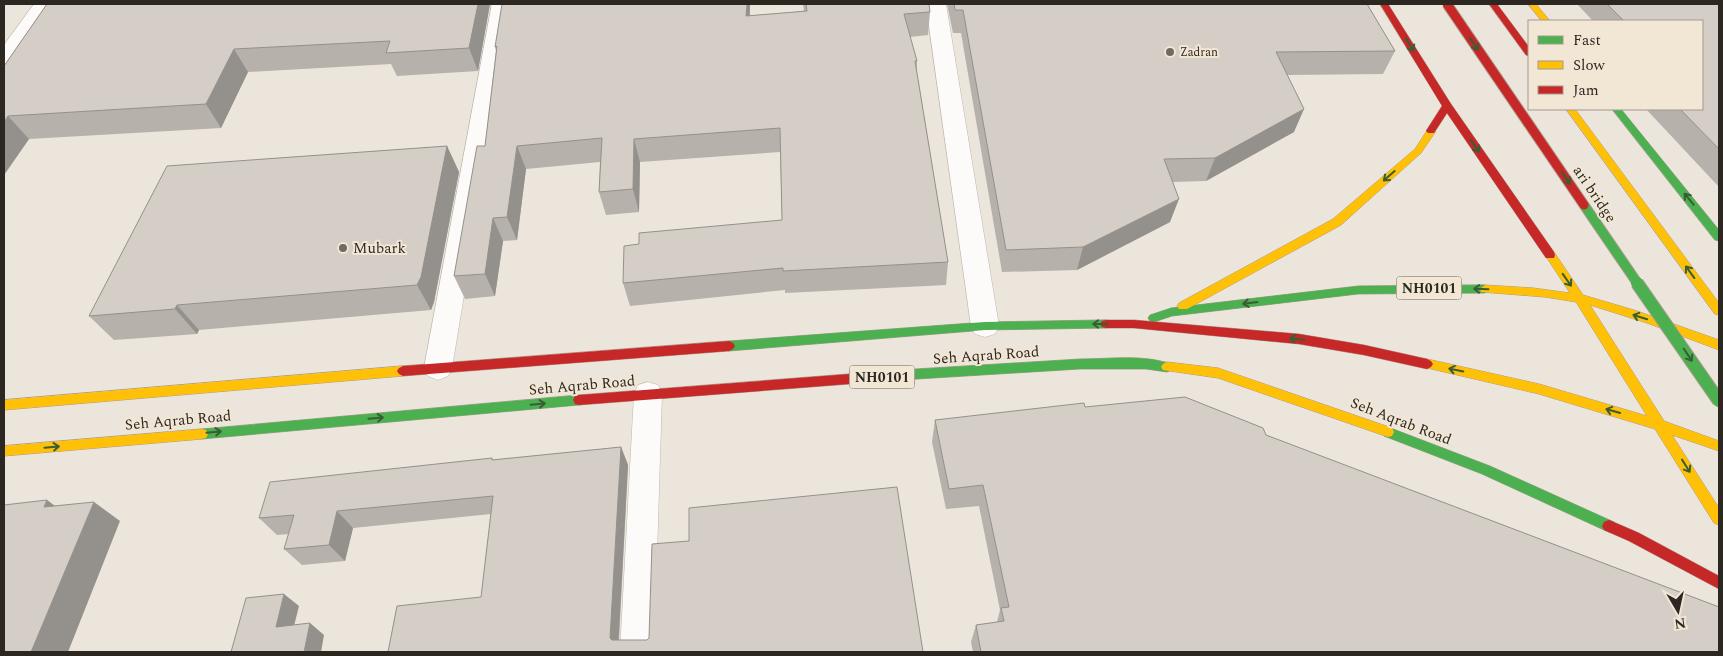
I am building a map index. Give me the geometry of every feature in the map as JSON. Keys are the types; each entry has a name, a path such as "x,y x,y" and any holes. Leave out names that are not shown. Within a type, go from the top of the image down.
{"main road":[{"path":"1384,4 1447,106 1580,299 1719,519"},
{"name":"ari bridge","path":"1447,4 1719,401"},
{"path":"1493,4 1528,52"},
{"path":"1532,4 1545,20"},
{"path":"1171,312 1337,222 1418,151 1447,106"},
{"path":"1571,110 1719,312"},
{"path":"1617,110 1719,237"},
{"name":"NH0101","path":"1134,324 1171,312 1358,290 1418,288 1529,291 1580,299 1646,318 1719,345"},
{"name":"Seh Aqrab Road","path":"4,405 438,368 985,326 1134,324 1299,339 1364,350 1539,389 1660,425"},
{"name":"Seh Aqrab Road","path":"4,451 648,394 975,370 1080,364 1146,364 1218,373 1348,417 1486,470 1634,537 1719,583"},
{"name":"NH0101","path":"1660,425 1719,446"}],"street":[{"path":"4,60 44,4"},
{"path":"438,368 502,4"},
{"path":"936,4 985,326"},
{"path":"637,652 648,394"}],"building":[{"path":"47,4 478,4 469,48 386,53 390,41 234,49 206,104 8,116 4,122 4,66"},
{"path":"502,4 747,4 746,16 807,11 806,4 929,4 930,12 904,14 917,61 915,61 948,262 783,271 783,268 623,283 624,246 639,244 639,233 782,220 780,128 634,139 633,189 599,192 602,138 517,146 507,217 493,218 485,274 454,276 477,146 485,146 497,46 495,47"},
{"path":"954,4 1367,4 1395,51 1276,52 1304,109 1215,158 1164,159 1179,199 1083,247 1006,250 963,10 955,10"},
{"path":"1607,4 1719,4 1719,149 1681,110 1703,110 1703,20 1623,20"},
{"path":"447,146 421,277 417,285 177,305 175,309 89,316 167,166"},
{"path":"1185,397 1263,428 1266,435 1719,607 1719,652 981,652 976,625 1004,621 1001,608 1009,607 983,485 949,489 935,420 1084,403 1085,407"},
{"path":"621,447 610,638 612,640 647,640 649,638 652,544 689,541 689,508 897,487 923,652 388,652 397,606 481,597 493,496 337,511 329,545 284,549 294,515 259,518 270,482 492,458 492,460"},
{"path":"47,500 44,507 94,502 31,652 4,652 4,505"},
{"path":"284,594 276,627 310,623 304,652 231,652 246,598"}],"traffic: fast":[{"path":"1617,110 1719,237"},
{"path":"1584,205 1719,401"},
{"path":"1154,318 1171,312 1358,290 1485,289"},
{"path":"729,346 985,326 1106,324"},
{"path":"901,375 1080,364 1146,364 1167,367"},
{"path":"202,434 579,400"},
{"path":"1388,432 1486,470 1609,526"}],"traffic: slow":[{"path":"1532,4 1545,20"},
{"path":"1571,110 1719,311"},
{"path":"1183,306 1337,222 1418,151 1431,131"},
{"path":"1550,255 1580,299 1719,519"},
{"path":"1485,289 1533,292 1599,303 1719,345"},
{"path":"1427,364 1539,389 1660,425 1719,446"},
{"path":"1167,367 1218,373 1388,432"},
{"path":"4,405 403,371"},
{"path":"4,451 202,434"}],"traffic: jam":[{"path":"1384,4 1447,106 1431,131"},
{"path":"1447,4 1584,205"},
{"path":"1493,4 1528,52"},
{"path":"1447,106 1550,255"},
{"path":"1106,324 1134,324 1299,339 1364,350 1427,364"},
{"path":"403,371 729,346"},
{"path":"579,400 901,375"},
{"path":"1609,526 1634,537 1719,583"}],"place":[{"name":"Zadran","path":"1170,52"},
{"name":"Mubark","path":"343,248"}]}
